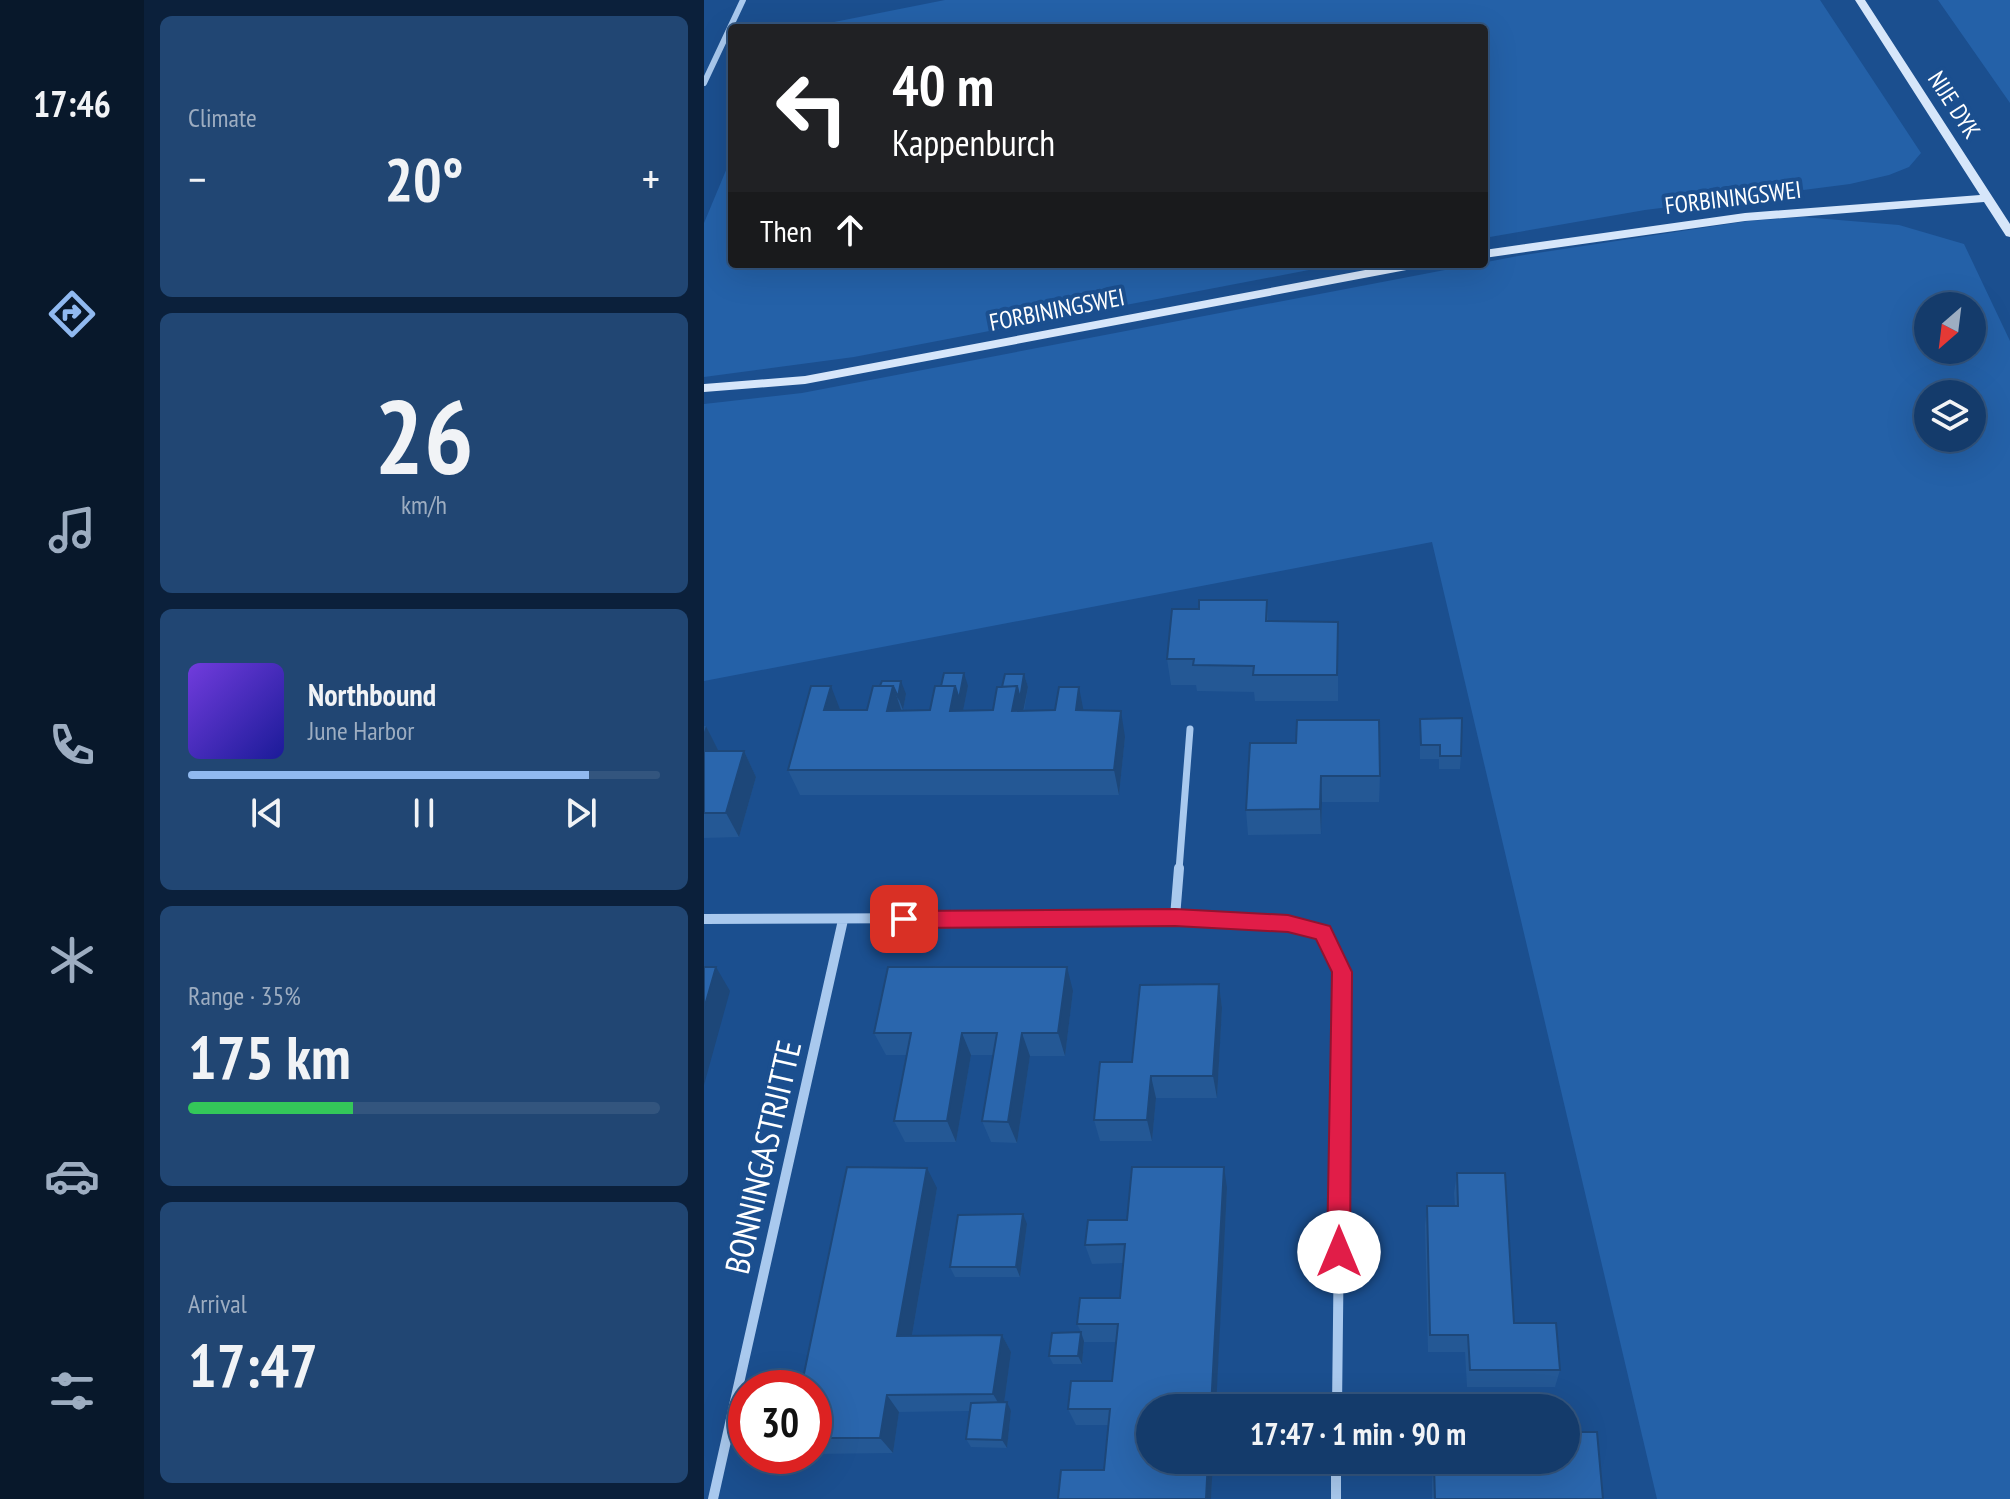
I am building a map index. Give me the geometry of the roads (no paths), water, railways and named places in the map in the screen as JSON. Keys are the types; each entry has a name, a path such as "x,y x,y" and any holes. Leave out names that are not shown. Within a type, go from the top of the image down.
{"street":[{"path":"732,24 743,0"},
{"name":"NIJE DYK","path":"1860,0 2010,233"},
{"path":"704,83 728,32"},
{"name":"FORBININGSWEI","path":"1488,253 1745,217 1988,198"},
{"name":"FORBININGSWEI","path":"704,388 805,380 1396,268"},
{"path":"1175,917 1190,729"},
{"path":"704,919 1175,917 1288,923 1323,932 1342,972 1337,1394"},
{"name":"BONNINGASTRJITTE","path":"713,1499 843,920"},
{"path":"1336,1474 1336,1499"}]}
